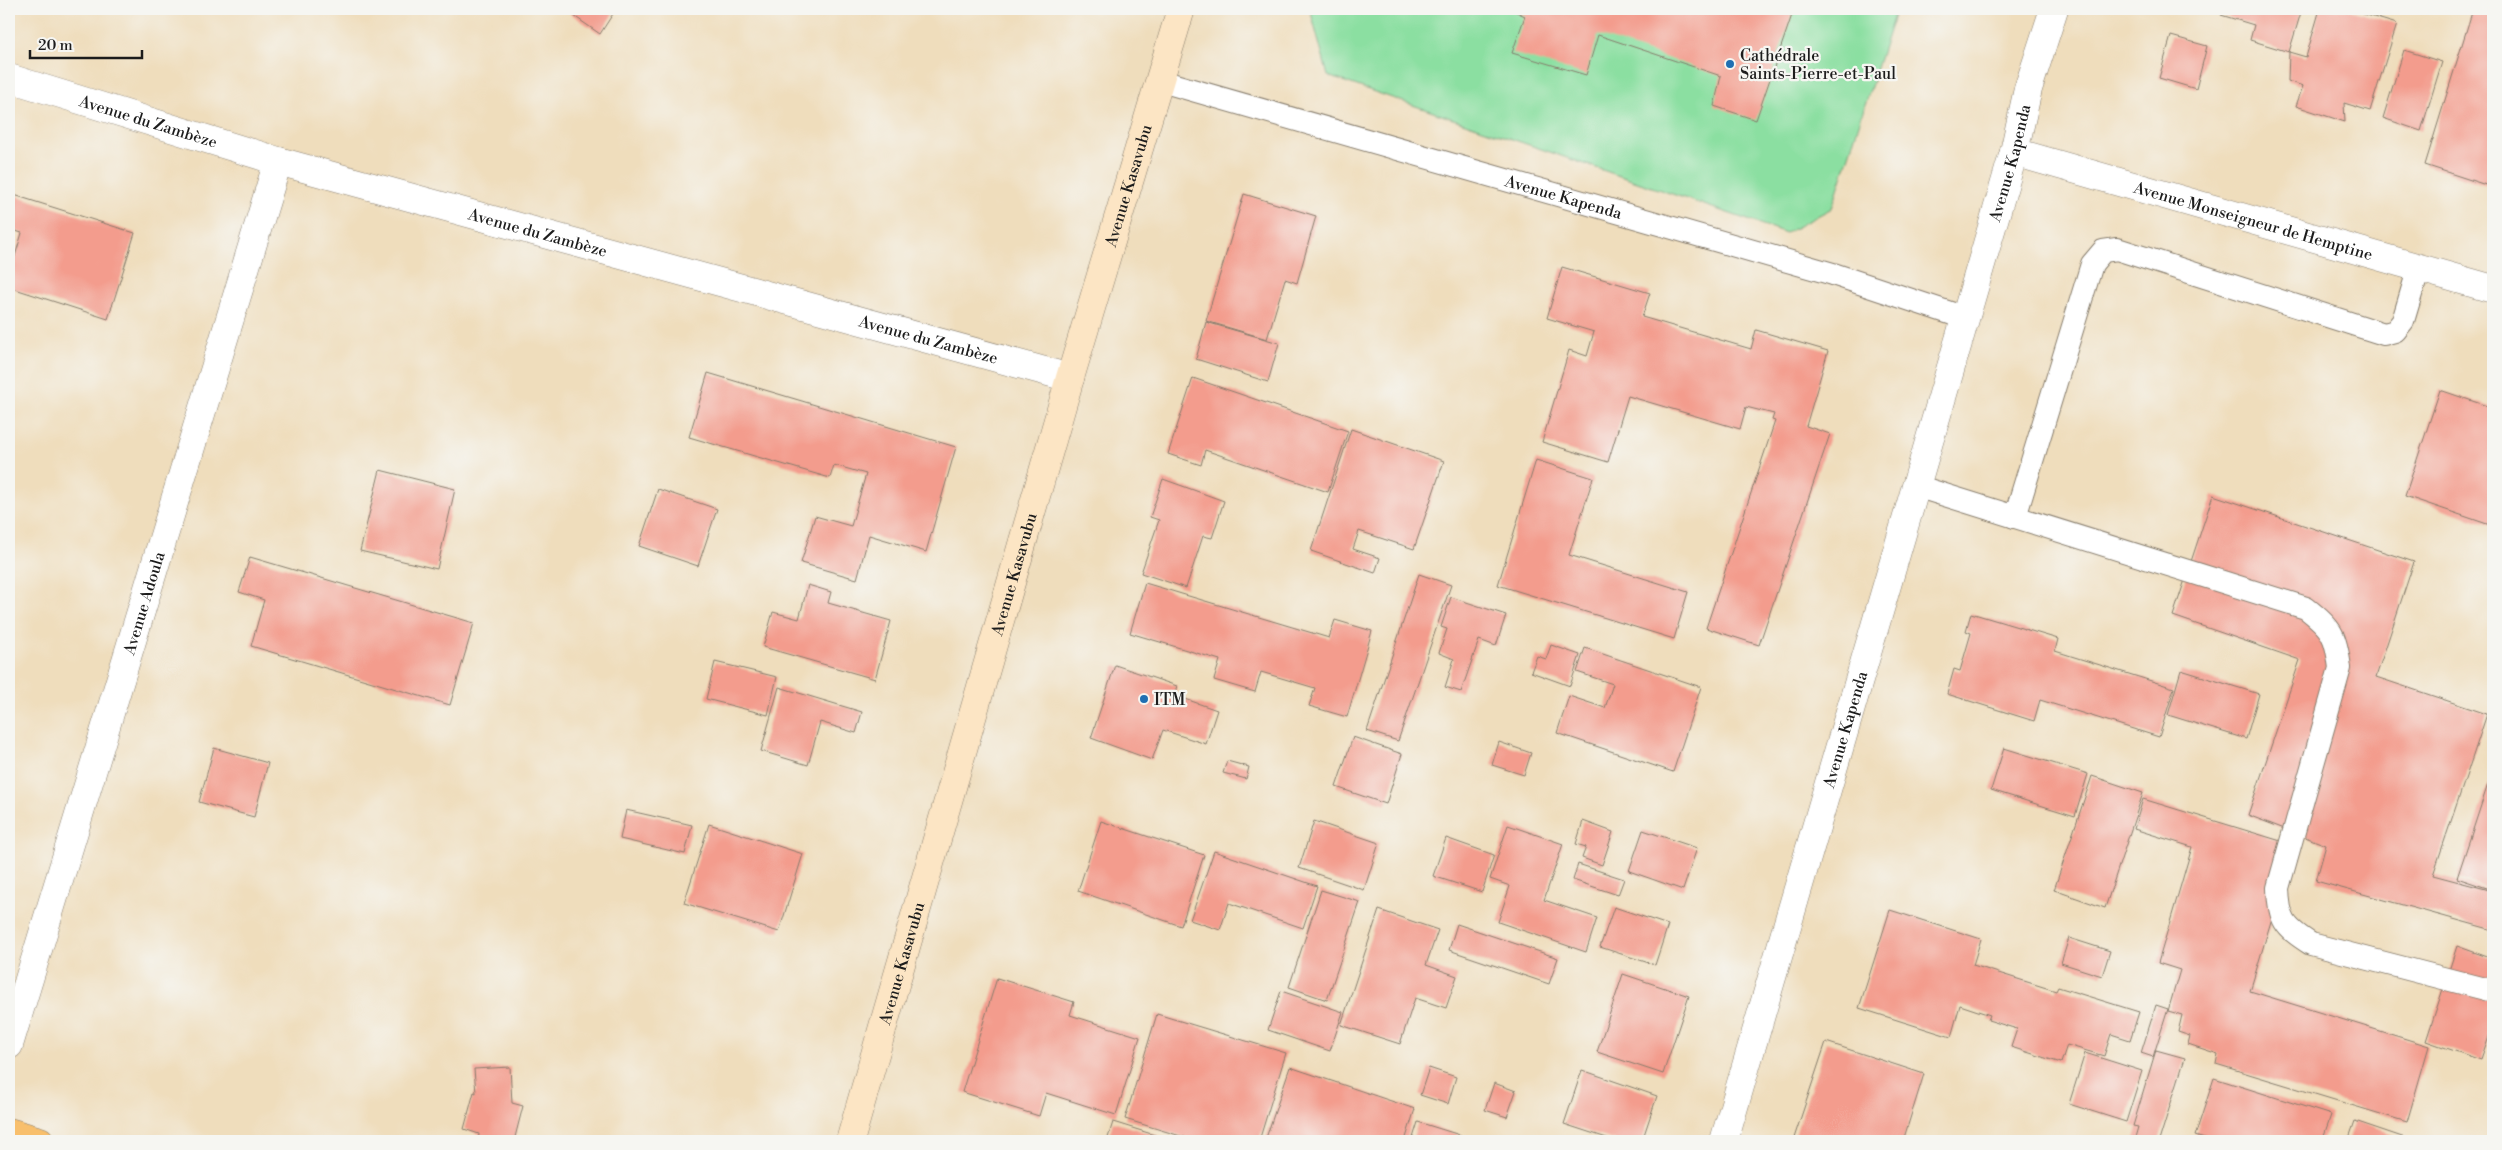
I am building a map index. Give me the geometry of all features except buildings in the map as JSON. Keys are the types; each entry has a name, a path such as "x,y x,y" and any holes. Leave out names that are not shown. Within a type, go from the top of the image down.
{"highway":[{"path":"9,1132 40,1141"}],"main road":[{"name":"Avenue Kasavubu","path":"850,1141 1070,378 1181,9"}],"street":[{"name":"Avenue Kapenda","path":"1724,1141 2014,152 2028,89 2054,9"},
{"name":"Avenue du Zambèze","path":"9,78 278,161 1070,378"},
{"name":"Avenue Monseigneur de Hemptine","path":"2014,152 2493,289"},
{"name":"Avenue Adoula","path":"9,1045 278,161"}],"lane":[{"name":"Avenue Kapenda","path":"1161,80 1833,274 1965,318"},
{"path":"2015,517 2092,264 2103,251 2116,249 2384,334 2395,331 2403,321 2419,267"},
{"path":"1916,486 2306,608 2326,624 2337,644 2340,668 2278,888 2278,911 2291,931 2311,944 2493,991"}],"green space":[{"path":"1310,9 1896,9 1832,208 1786,233 1328,76"}],"place":[{"name":"Cathédrale Saints-Pierre-et-Paul","path":"1730,64"},
{"name":"ITM","path":"1144,699"}]}
